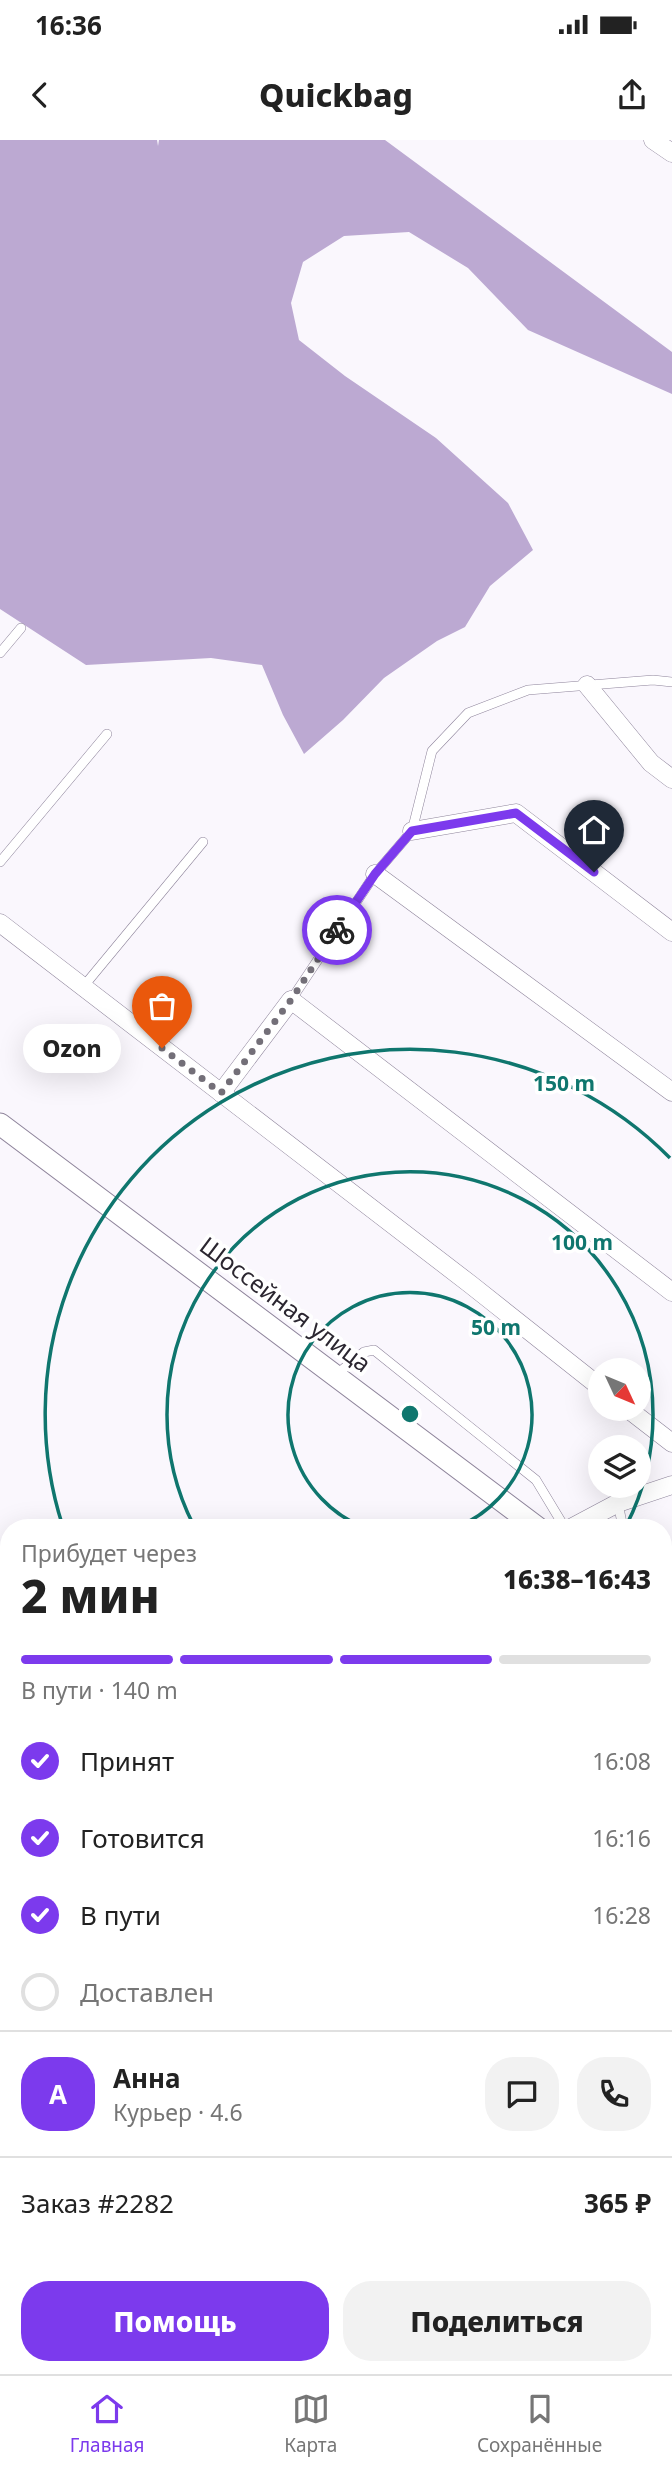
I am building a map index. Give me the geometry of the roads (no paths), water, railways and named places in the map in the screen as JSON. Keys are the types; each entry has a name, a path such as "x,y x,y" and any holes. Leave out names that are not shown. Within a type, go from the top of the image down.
{"street":[{"path":"653,140 672,153"},
{"path":"587,685 651,763 672,779"},
{"path":"412,831 516,813 672,932"},
{"path":"375,874 672,1092"},
{"path":"0,923 470,1283 588,1377"},
{"path":"221,1093 291,1000 672,1292"},
{"name":"Шоссейная улица","path":"0,1124 526,1519"},
{"path":"644,1421 672,1443"},
{"path":"589,1519 618,1503 672,1485"}],"lane":[{"path":"0,653 21,628"},
{"path":"291,1000 375,874 412,831 432,751 468,713 528,690 653,680 672,682"},
{"path":"0,862 107,734"},
{"path":"83,987 203,842"},
{"path":"335,1376 364,1352 374,1350 536,1480 560,1519"},
{"path":"618,1503 621,1519"}],"place":[{"name":"Ozon","path":"162,1048"}]}
